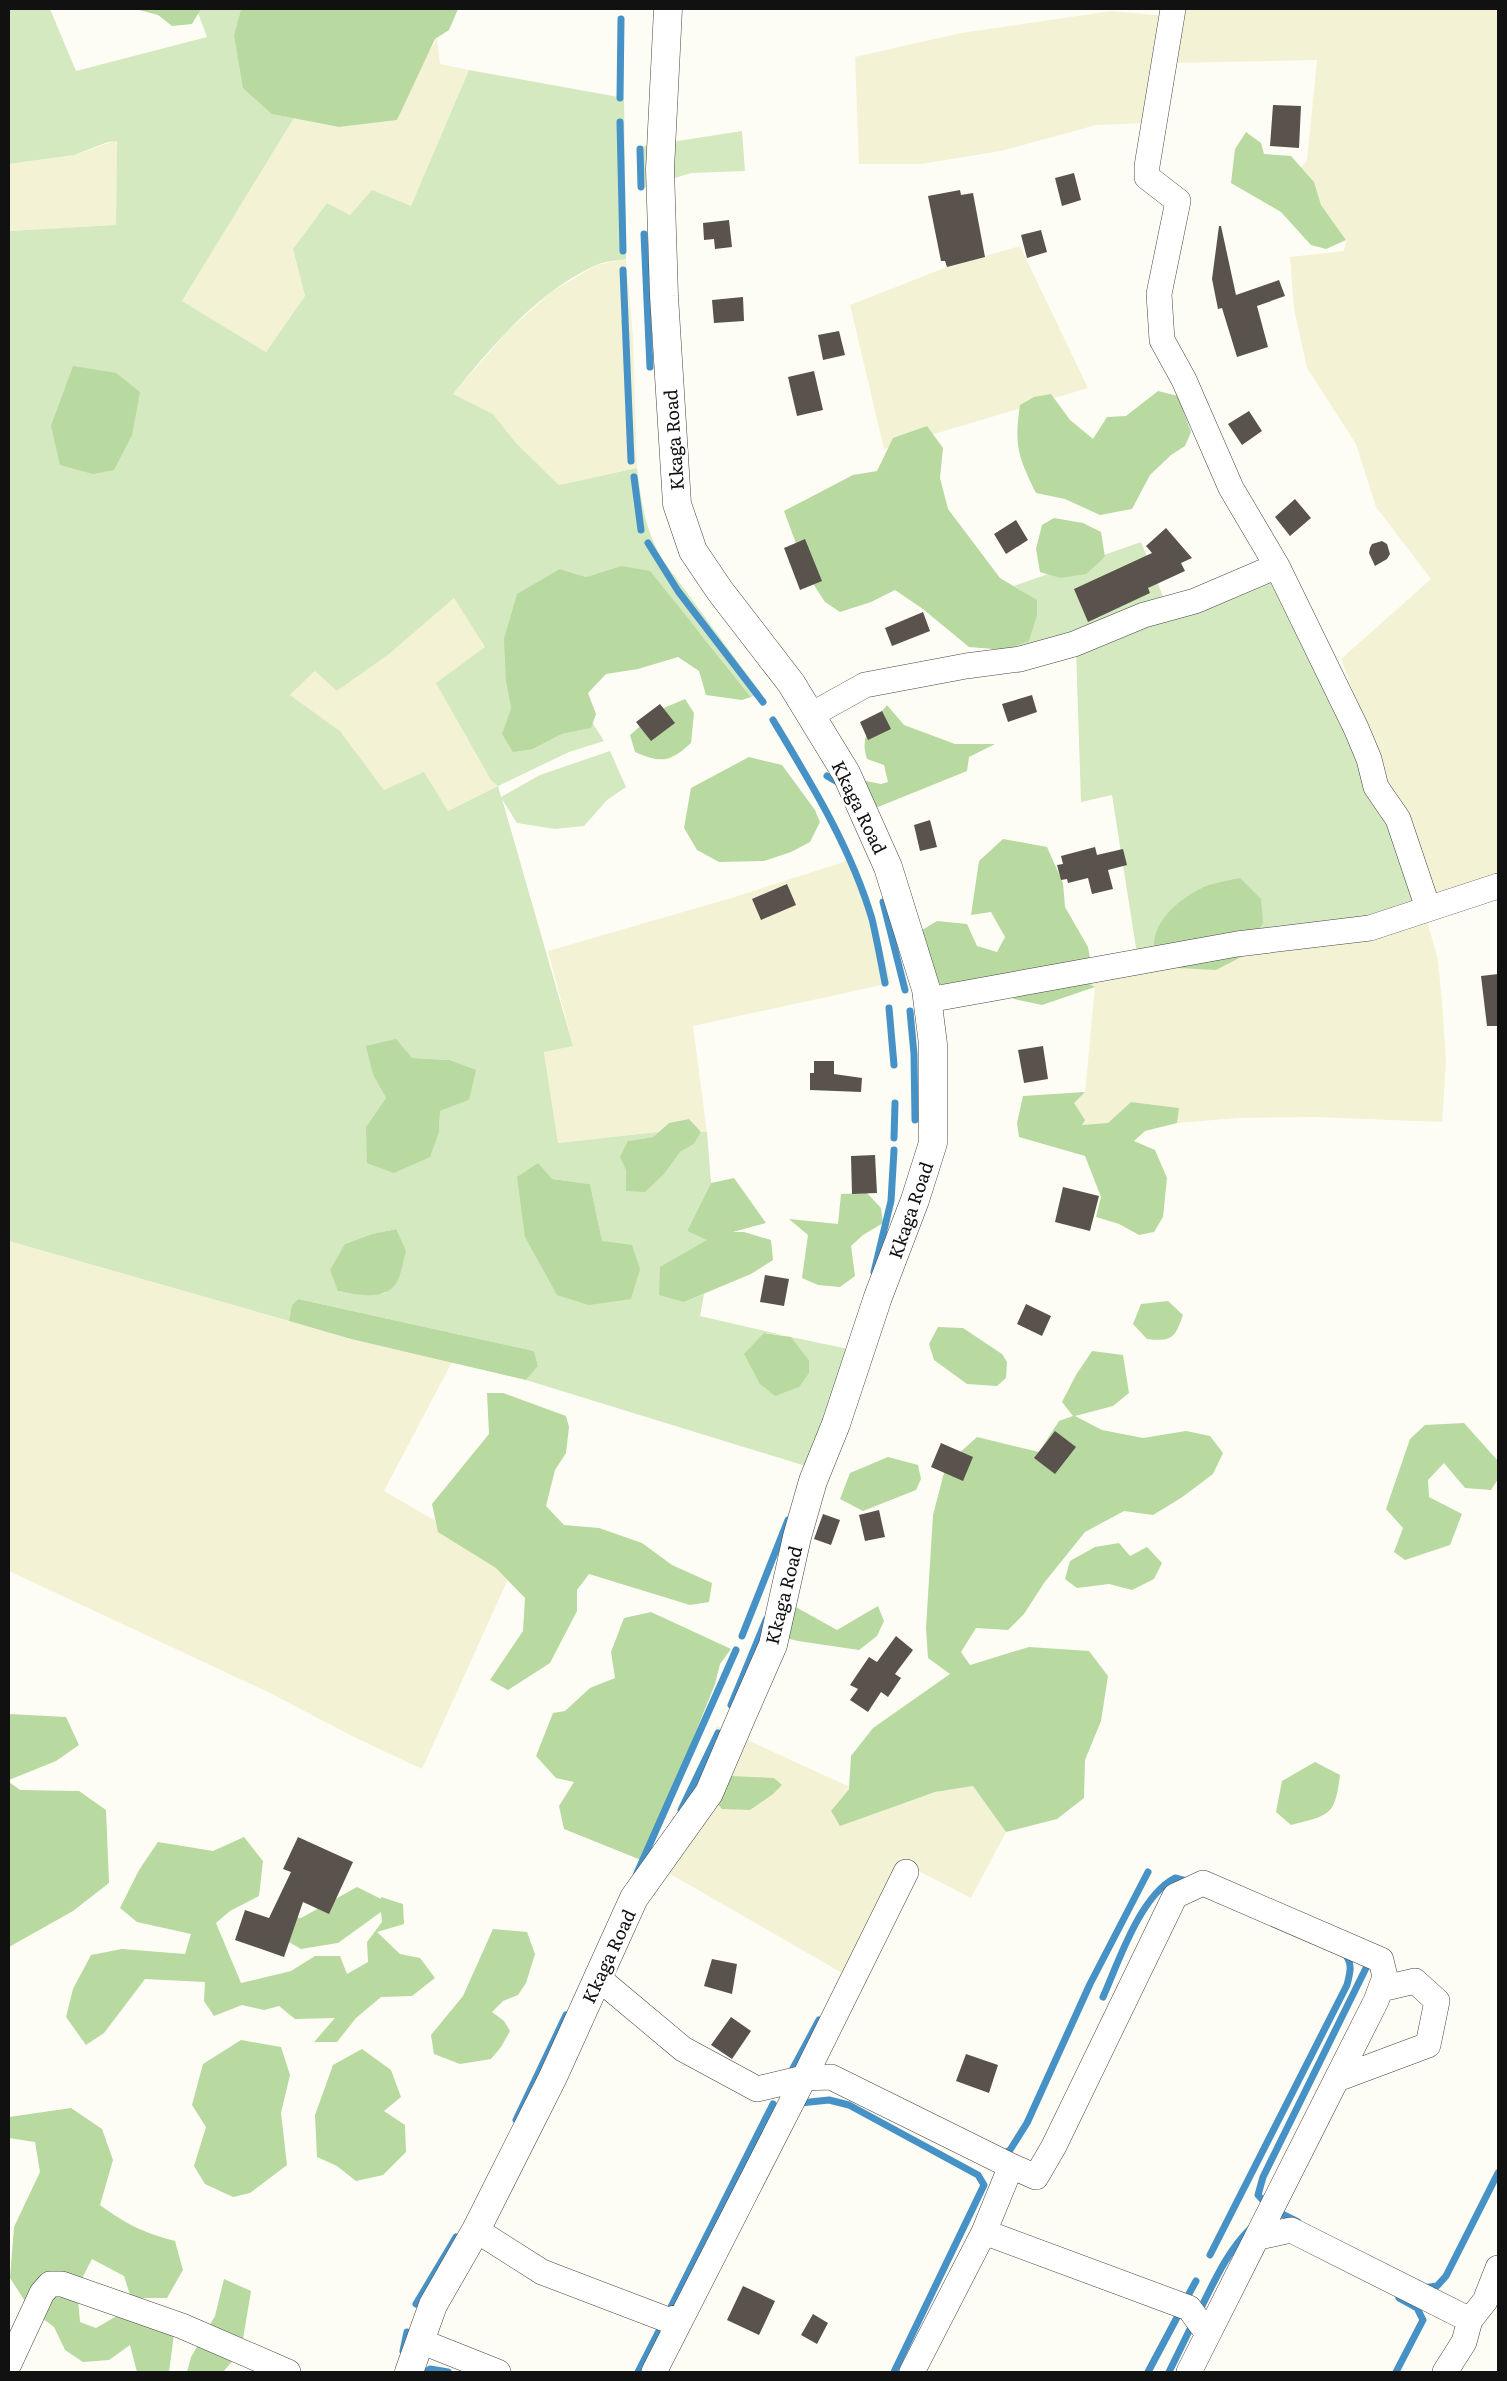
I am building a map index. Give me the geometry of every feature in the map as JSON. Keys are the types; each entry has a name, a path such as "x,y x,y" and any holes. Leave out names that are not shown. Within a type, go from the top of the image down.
{"street":[{"name":"Kkaga Road","path":"408,2372 434,2305 476,2230 553,2078 634,1898 709,1793 773,1645 797,1537 813,1481 836,1424 878,1297 915,1200 933,1143 934,1062 928,1004 921,970 888,867 846,773 791,684 720,591 694,551 677,504 664,296 660,169 668,9"},
{"path":"1173,9 1147,166 1147,177 1178,201 1159,294 1162,340 1184,380 1231,488 1277,566 1356,728 1369,759 1376,787 1398,819 1428,908"},
{"path":"811,715 865,685 966,666 1020,660 1074,644 1144,615 1195,601 1277,566"},
{"path":"928,1004 939,998 1189,952 1237,944 1370,928 1498,886"},
{"path":"654,2372 804,2078 906,1872"},
{"path":"598,1977 683,2048 757,2089 804,2078 831,2077 1010,2166 1036,2177 1054,2146 1175,1896 1203,1882 1381,1960 1385,1977 1381,1989 1259,2237 1189,2372"},
{"path":"1337,2079 1428,2045 1437,2001 1415,1981 1381,1989"},
{"path":"912,2372 984,2232 1010,2166"},
{"path":"1276,2200 1291,2230 1470,2320"},
{"path":"476,2230 542,2272 668,2320 682,2316"},
{"path":"1259,2237 1291,2230"},
{"path":"984,2232 1189,2308 1208,2334"},
{"path":"1445,2372 1464,2342 1470,2320 1485,2301 1498,2268"},
{"path":"9,2364 42,2293 50,2284 62,2284 182,2326 288,2372"},
{"path":"420,2341 498,2372"}],"shaded area":[{"path":"1180,9 1498,9 1498,881 1438,901 1389,787 1341,659 1431,579 1376,507 1356,444 1307,368 1294,309 1290,257 1344,251 1346,240 1321,205 1314,182 1301,168 1307,160 1317,60 1170,63"},
{"path":"1111,11 1167,16 1147,123 1096,125 1001,151 921,164 859,164 855,57 961,33"},
{"path":"437,38 440,64 469,70 411,207 372,191 350,215 327,203 293,249 305,296 266,352 182,301 294,118 339,127 397,120 417,74"},
{"path":"117,140 116,225 9,231 9,164 74,155"},
{"path":"1020,246 1088,388 884,449 850,305 947,267"},
{"path":"626,259 633,335 637,468 559,485 516,443 493,414 453,394 507,332 551,292 597,265"},
{"path":"454,597 485,647 498,786 448,811 384,790 340,731 290,695 315,671 337,691 389,654"},
{"path":"853,859 879,937 891,983 693,1026 707,1132 701,1132 689,1119 669,1123 658,1132 558,1143 544,1051 573,1046 548,951 728,899"},
{"path":"1425,914 1438,960 1442,1001 1446,1062 1442,1122 1314,1117 1238,1118 1177,1123 1179,1108 1131,1102 1108,1123 1082,1125 1073,1103 1085,1092 1095,987 1077,977 1243,956"},
{"path":"9,1241 351,1339 452,1362 384,1491 514,1566 422,1769 354,1737 270,1693 9,1571"},
{"path":"717,1726 850,1787 831,1811 840,1825 935,1792 973,1786 1006,1832 971,1898 899,1861 842,1973 653,1864 693,1787"}],"green space":[{"path":"9,9 50,9 76,71 207,37 198,13 201,9 241,9 234,35 272,114 294,118 182,301 266,352 305,296 293,249 327,203 350,215 372,190 411,206 469,70 624,98 626,259 596,265 554,290 517,321 453,394 493,414 516,443 559,485 637,468 647,525 662,559 760,692 751,697 700,633 621,566 586,577 560,569 506,682 511,708 502,735 533,749 562,734 590,728 592,722 604,741 569,752 498,786 501,797 540,775 610,751 626,787 607,800 584,826 555,829 517,823 502,799 573,1046 544,1052 558,1143 658,1132 653,1137 628,1141 626,1191 665,1173 680,1152 694,1144 701,1132 707,1132 711,1183 687,1231 708,1240 694,1248 684,1302 704,1294 700,1316 782,1335 764,1333 809,1360 791,1337 853,1350 812,1468 526,1380 538,1366 534,1351 298,1299 292,1305 289,1321 9,1241 9,231 116,225 117,141 108,142 74,155 9,164","holes":["454,598 485,647 436,683 491,780 498,786 448,811 424,772 384,790 340,731 290,695 315,671 337,691 389,654","367,1046 412,1058 449,1060 469,1100 440,1111 439,1132 366,1127 386,1098 373,1075","552,1179 590,1184 602,1242","396,1229 386,1293 365,1295 338,1291 345,1244 372,1234"]},
{"path":"136,9 201,9 192,24 172,26 158,15"},
{"path":"241,9 458,9 449,30 435,39 397,120 339,127 272,114 243,88 234,35"},
{"path":"742,131 745,171 691,173 643,188 639,147"},
{"path":"1246,132 1261,143 1264,154 1291,156 1314,182 1321,205 1346,240 1326,249 1311,245 1281,212 1231,183 1235,149"},
{"path":"73,366 116,373 140,392 132,435 114,470 93,474 60,465 51,426"},
{"path":"1158,391 1178,396 1191,432 1185,446 1171,455 1150,475 1132,509 1100,515 1065,499 1036,493 1021,460 1019,451 1017,431 1020,405 1034,397 1051,394 1070,420 1093,439 1107,417 1126,416"},
{"path":"927,426 943,448 940,478 948,509 1000,578 1037,600 1037,615 1029,641 1005,650 969,647 923,609 895,590 871,602 840,612 825,602 808,576 784,511 853,475 877,471 893,438"},
{"path":"1054,518 1083,523 1101,532 1105,557 1086,574 1060,578 1040,572 1036,549 1042,525"},
{"path":"1141,542 1166,604 1102,628 1005,650 1036,600 1014,586 1048,574 1060,578 1105,558 1104,555"},
{"path":"621,566 650,571 751,697 742,700 706,695 699,671 678,657 638,669 606,674 588,693 596,714 591,728 562,734 533,749 513,752 502,734 511,708 506,682 504,639 517,594 560,569 586,577"},
{"path":"1276,572 1391,827 1413,902 1405,910 1137,954 1112,795 1081,802 1076,649"},
{"path":"685,699 694,713 691,743 677,754 664,759 652,758 635,752 630,735 659,710"},
{"path":"887,705 904,725 955,744 995,744 969,757 967,771 868,811 861,791 866,781 881,784 888,782 884,765 867,759 865,751 866,736 872,724"},
{"path":"749,757 782,765 815,810 820,822 810,842 791,852 764,861 719,862 697,850 684,828 691,788"},
{"path":"1003,839 1047,847 1063,883 1065,907 1088,947 1090,958 1077,977 1095,987 1042,1005 1014,999 993,980 949,986 928,981 917,933 937,921 967,924 977,946 997,952 1005,937 991,912 971,915 979,861"},
{"path":"1240,878 1261,899 1263,923 1243,956 1216,970 1178,968 1154,946 1159,926 1181,901 1209,885"},
{"path":"396,1039 412,1058 449,1060 476,1070 469,1100 440,1111 439,1132 430,1157 394,1173 367,1163 366,1127 386,1098 373,1075 366,1046"},
{"path":"1085,1092 1074,1103 1085,1120 1082,1125 1108,1123 1131,1102 1179,1108 1177,1123 1145,1131 1134,1141 1155,1150 1167,1178 1163,1217 1154,1232 1139,1235 1119,1224 1096,1217 1101,1197 1085,1156 1019,1137 1017,1123 1023,1096"},
{"path":"689,1119 701,1132 694,1144 680,1152 665,1173 645,1192 626,1191 626,1170 620,1157 628,1141 653,1137 669,1123"},
{"path":"538,1163 552,1179 590,1184 602,1241 632,1245 640,1269 631,1299 589,1305 557,1295 525,1237 517,1177"},
{"path":"734,1178 766,1223 733,1232 744,1232 771,1240 773,1260 751,1274 684,1302 659,1295 660,1267 707,1240 687,1231 711,1183"},
{"path":"867,1193 881,1208 883,1223 863,1235 851,1246 855,1276 840,1287 818,1285 802,1278 808,1235 789,1219 838,1224 841,1194"},
{"path":"396,1229 406,1251 395,1285 390,1290 376,1295 360,1295 338,1291 330,1270 345,1244 372,1234"},
{"path":"298,1299 534,1351 538,1366 526,1380 351,1339 289,1321 292,1305"},
{"path":"1168,1301 1183,1315 1178,1329 1167,1339 1147,1339 1133,1324 1141,1304"},
{"path":"938,1327 963,1328 1002,1354 1007,1362 1006,1378 997,1386 967,1384 934,1360 929,1344"},
{"path":"764,1333 791,1337 809,1360 809,1373 799,1387 775,1396 760,1384 744,1354"},
{"path":"1092,1351 1123,1355 1129,1393 1113,1406 1075,1416 1102,1430 1143,1438 1186,1431 1210,1436 1223,1453 1213,1474 1181,1498 1153,1515 1124,1511 1085,1532 1044,1583 1024,1614 1008,1630 976,1628 961,1652 970,1665 1029,1647 1089,1651 1108,1676 1101,1721 1085,1760 1084,1798 1057,1819 1006,1832 973,1786 935,1792 840,1826 831,1811 849,1789 851,1756 873,1728 950,1674 928,1658 926,1628 933,1515 946,1465 977,1437 1039,1452 1059,1421 1073,1416 1062,1402 1076,1375"},
{"path":"487,1393 503,1393 566,1416 569,1427 566,1453 555,1470 546,1506 564,1525 599,1528 642,1543 672,1565 712,1583 709,1602 690,1605 589,1574 577,1590 577,1611 550,1663 508,1690 490,1680 523,1631 525,1598 496,1568 438,1532 432,1504 489,1434"},
{"path":"1464,1423 1498,1461 1498,1479 1491,1490 1465,1488 1444,1463 1428,1480 1429,1497 1462,1514 1450,1545 1405,1560 1394,1552 1403,1528 1386,1509 1410,1439 1425,1425"},
{"path":"888,1457 918,1465 921,1479 916,1490 863,1511 840,1499 850,1473"},
{"path":"1119,1543 1130,1556 1147,1547 1162,1563 1154,1579 1132,1590 1109,1584 1077,1588 1065,1579 1070,1561 1095,1547"},
{"path":"794,1606 837,1630 878,1606 884,1621 877,1636 859,1650 798,1641 765,1633"},
{"path":"651,1612 731,1649 720,1664 715,1684 666,1806 641,1860 564,1829 559,1806 574,1782 556,1778 536,1756 553,1713 565,1711 590,1688 615,1678 611,1652 624,1618"},
{"path":"9,1714 66,1717 79,1745 56,1761 9,1780"},
{"path":"1315,1762 1340,1775 1336,1799 1333,1806 1322,1816 1291,1825 1276,1812 1282,1781"},
{"path":"730,1776 774,1778 782,1785 773,1794 750,1810 722,1809 703,1787"},
{"path":"9,1782 20,1790 79,1791 106,1810 109,1883 73,1911 9,1947"},
{"path":"244,1837 263,1861 259,1896 230,1911 216,1923 241,1983 291,1971 315,1956 340,1956 347,1974 368,1962 367,1942 382,1922 381,1912 338,1943 301,1949 282,1938 290,1916 301,1918 357,1887 381,1899 381,1897 403,1904 404,1924 377,1932 400,1954 420,1958 435,1978 412,1996 381,1997 356,2018 337,2042 314,2042 335,2018 295,2019 279,2006 264,2010 242,2005 214,2016 204,2001 205,1982 145,1979 104,2033 86,2045 66,2017 73,1989 91,1955 122,1949 185,1954 191,1934 137,1922 120,1908 139,1870 158,1842 213,1851"},
{"path":"493,1929 527,1932 535,1954 526,1983 518,1995 503,2001 492,2012 504,2021 510,2031 501,2047 491,2059 460,2064 434,2054 431,2035 463,1996"},
{"path":"241,2040 281,2047 290,2075 281,2113 287,2165 250,2193 233,2197 205,2184 194,2166 206,2127 192,2105 203,2064"},
{"path":"362,2049 391,2070 401,2097 384,2111 405,2125 406,2152 383,2175 356,2181 337,2166 317,2157 315,2115 333,2065"},
{"path":"71,2108 102,2129 113,2160 100,2205 118,2218 136,2227 175,2241 183,2270 167,2298 131,2298 124,2276 92,2259 77,2288 80,2322 96,2328 122,2313 174,2334 169,2372 137,2372 130,2345 109,2360 83,2362 65,2350 54,2327 30,2309 10,2278 14,2227 40,2172 35,2142 9,2138 9,2117"},
{"path":"224,2279 251,2291 241,2351 223,2372 187,2372 191,2357 215,2316"}],"building":[{"path":"1273,105 1301,106 1299,148 1270,146"},
{"path":"1074,173 1081,200 1062,206 1055,178"},
{"path":"960,190 961,195 973,193 985,257 947,267 945,261 941,261 928,196"},
{"path":"729,220 732,247 715,249 714,239 704,240 703,223"},
{"path":"1219,226 1221,226 1236,295 1279,280 1285,296 1257,306 1268,347 1237,357 1222,308 1218,309 1212,279"},
{"path":"1041,230 1047,252 1027,258 1021,235"},
{"path":"743,297 744,321 714,323 712,300"},
{"path":"839,331 845,355 823,360 818,335"},
{"path":"814,371 823,410 797,416 788,377"},
{"path":"1249,411 1262,431 1242,445 1228,424"},
{"path":"1295,499 1311,518 1290,536 1275,517"},
{"path":"1016,520 1028,540 1006,554 994,534"},
{"path":"1166,528 1192,558 1181,563 1185,571 1148,588 1150,593 1088,622 1074,589 1152,553 1146,546"},
{"path":"805,539 822,581 800,590 784,548"},
{"path":"1382,541 1387,544 1390,554 1387,559 1375,566 1369,553 1370,548 1372,544"},
{"path":"923,612 930,631 892,646 885,628"},
{"path":"1032,695 1037,712 1008,722 1002,704"},
{"path":"660,704 675,723 651,741 636,722"},
{"path":"882,711 891,729 868,740 860,722"},
{"path":"930,820 937,847 920,851 914,825"},
{"path":"1095,847 1097,855 1123,849 1127,865 1108,870 1113,889 1092,894 1088,878 1068,883 1067,879 1061,880 1057,865 1063,864 1061,856"},
{"path":"787,884 796,905 761,920 752,899"},
{"path":"1498,974 1498,1026 1487,1026 1481,976"},
{"path":"1043,1046 1048,1079 1024,1083 1018,1050"},
{"path":"814,1061 834,1061 834,1074 862,1078 861,1092 810,1090 810,1073 814,1073"},
{"path":"875,1155 877,1193 852,1194 851,1156"},
{"path":"1063,1187 1099,1196 1090,1231 1055,1222"},
{"path":"765,1275 789,1279 784,1306 760,1302"},
{"path":"1026,1304 1051,1316 1042,1336 1017,1324"},
{"path":"1055,1431 1076,1447 1055,1474 1034,1458"},
{"path":"941,1443 973,1457 963,1481 931,1467"},
{"path":"879,1510 885,1537 865,1541 859,1515"},
{"path":"823,1514 840,1520 831,1545 814,1539"},
{"path":"896,1636 913,1650 895,1674 901,1678 888,1697 881,1692 868,1712 850,1700 858,1689 850,1685 869,1657 877,1662"},
{"path":"298,1837 353,1862 329,1914 303,1902 284,1957 235,1940 245,1910 269,1918 291,1872 283,1869"},
{"path":"712,1959 737,1964 732,1994 704,1986"},
{"path":"731,2017 751,2031 732,2059 711,2045"},
{"path":"966,2054 998,2065 989,2093 956,2081"},
{"path":"743,2286 775,2301 759,2335 727,2320"},
{"path":"813,2314 828,2323 817,2344 801,2335"}],"waterway":[{"path":"620,98 621,19"},
{"path":"620,122 623,251"},
{"path":"640,149 641,187"},
{"path":"644,234 650,367"},
{"path":"623,270 631,461"},
{"path":"634,477 641,530"},
{"path":"648,543 678,591 763,702"},
{"path":"773,720 829,816 853,867 872,919 885,983"},
{"path":"827,776 841,784"},
{"path":"883,902 905,990"},
{"path":"889,1008 894,1065"},
{"path":"910,1011 914,1054 915,1120"},
{"path":"894,1138 895,1103"},
{"path":"874,1272 891,1201 894,1150"},
{"path":"742,1636 788,1520"},
{"path":"731,1705 766,1620"},
{"path":"637,1873 736,1650"},
{"path":"681,1810 718,1733"},
{"path":"1002,2155 1010,2150 1027,2123 1090,1984 1148,1872"},
{"path":"1103,1997 1132,1931 1151,1899 1175,1878 1190,1882"},
{"path":"1210,2255 1347,1985 1350,1965 1345,1954"},
{"path":"1298,2222 1270,2208 1258,2195 1263,2177 1367,1966 1368,1960"},
{"path":"516,2120 566,2015"},
{"path":"790,2074 819,2020"},
{"path":"800,2103 829,2100 849,2105 978,2175 984,2185 894,2372"},
{"path":"668,2313 773,2104"},
{"path":"1423,2288 1437,2286 1446,2276 1498,2173"},
{"path":"1198,2314 1228,2257 1251,2228"},
{"path":"416,2304 456,2237"},
{"path":"1185,2301 1196,2281"},
{"path":"1396,2372 1423,2320 1417,2308 1399,2298"},
{"path":"1148,2372 1181,2310"},
{"path":"638,2372 663,2323"},
{"path":"1169,2372 1193,2323"},
{"path":"403,2351 407,2332"},
{"path":"426,2372 430,2369 448,2372"}]}
